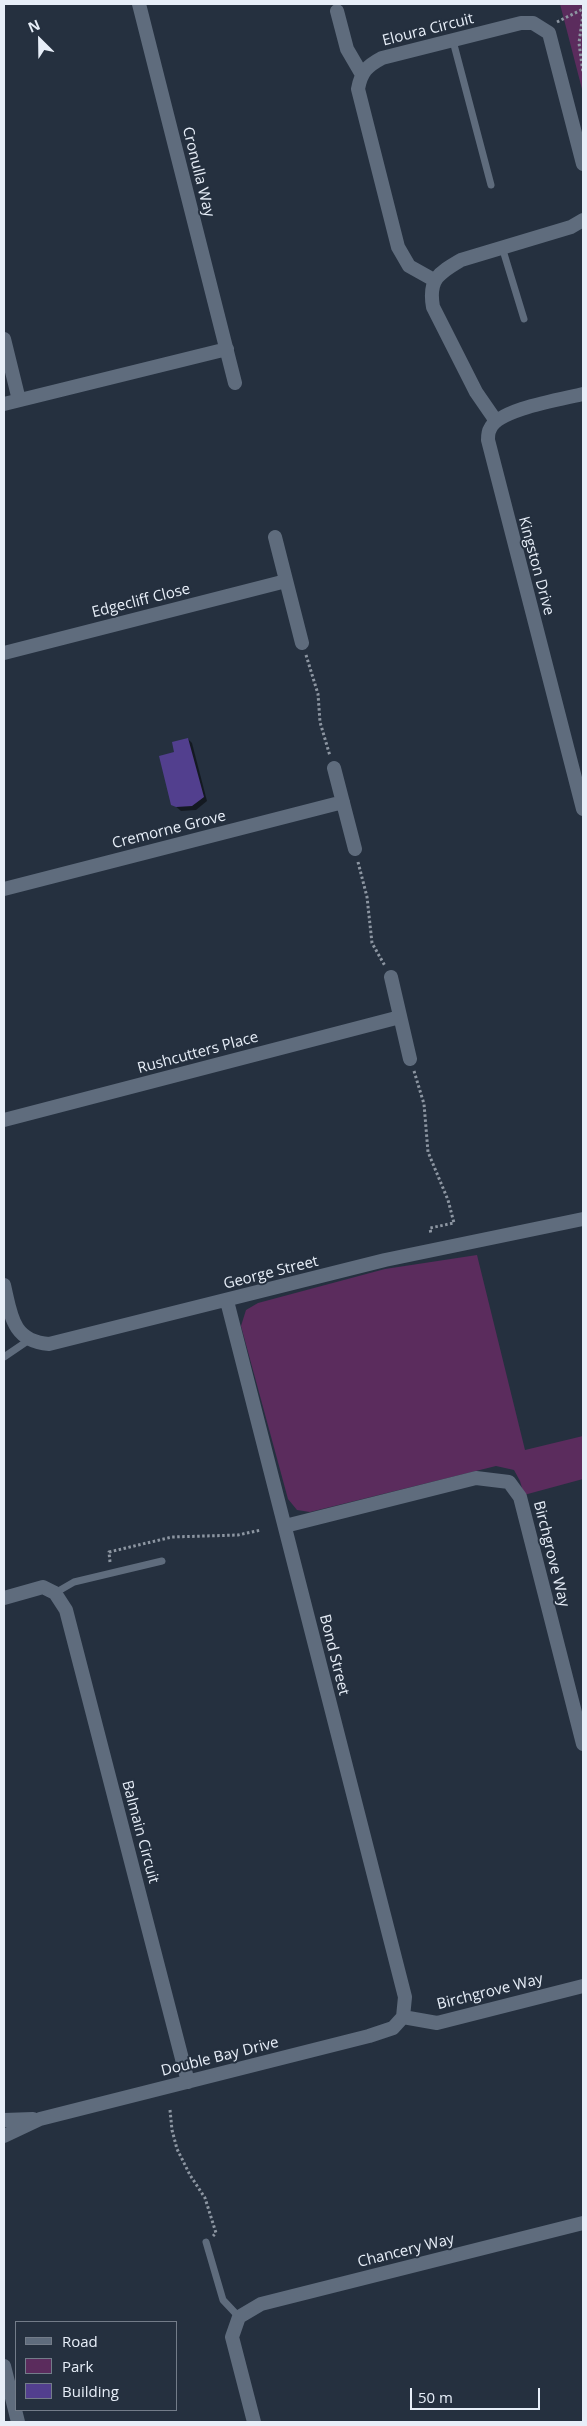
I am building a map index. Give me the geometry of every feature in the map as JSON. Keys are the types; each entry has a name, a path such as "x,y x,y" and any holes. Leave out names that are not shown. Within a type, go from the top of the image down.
{"street":[{"name":"Cronulla Way","path":"139,4 235,383"},
{"path":"337,11 346,49 361,73 358,89 398,247 409,266 434,280"},
{"name":"Eloura Circuit","path":"361,73 370,64 382,58 521,23 533,23 549,34"},
{"path":"549,34 583,164"},
{"path":"583,220 571,227 461,260 434,280 430,292 433,307 476,392 496,421 510,413 583,394"},
{"path":"4,339 19,400"},
{"path":"4,404 227,349"},
{"name":"Kingston Drive","path":"496,421 490,428 488,440 490,453 583,809"},
{"path":"275,537 302,643"},
{"name":"Edgecliff Close","path":"4,653 286,581"},
{"path":"334,768 355,849"},
{"name":"Cremorne Grove","path":"4,889 343,802"},
{"path":"391,977 410,1059"},
{"name":"Rushcutters Place","path":"4,1120 400,1017"},
{"name":"George Street","path":"29,1340 49,1344 67,1341 434,1250 583,1219"},
{"path":"4,1285 12,1319 22,1335 29,1340"},
{"name":"Bond Street","path":"227,1301 405,1997 403,2017"},
{"name":"Birchgrove Way","path":"285,1526 476,1478 509,1482 520,1496 583,1744"},
{"path":"4,1598 43,1587 55,1593"},
{"name":"Balmain Circuit","path":"55,1593 66,1610 188,2082"},
{"name":"Birchgrove Way","path":"403,2017 438,2023 583,1986"},
{"name":"Double Bay Drive","path":"4,2136 40,2119 385,2031 393,2028 403,2017"},
{"name":"Double Bay Drive","path":"4,2120 40,2119"},
{"name":"Chancery Way","path":"239,2317 261,2304 583,2223"},
{"path":"239,2317 232,2337 254,2422"},
{"path":"4,2366 15,2410"}],"lane":[{"path":"452,40 491,184"},
{"path":"502,247 524,319"},
{"path":"4,1357 29,1340"},
{"path":"55,1593 74,1582 162,1561"},
{"path":"206,2242 223,2300 239,2317"}],"path":[{"path":"549,34 555,23 583,9"},
{"path":"583,14 579,43 583,73"},
{"path":"302,643 318,694 320,722 334,768"},
{"path":"355,849 367,897 372,943 391,977"},
{"path":"410,1059 424,1104 428,1152 448,1200 454,1223 430,1228 434,1250"},
{"path":"112,1573 109,1552 172,1537 238,1535 261,1530"},
{"path":"170,2110 172,2130 178,2149 190,2175 205,2198 216,2233 206,2242"}],"green space":[{"path":"560,4 583,4 583,93"},
{"path":"477,1255 525,1450 583,1436 583,1479 524,1495 514,1470 496,1466 310,1512 297,1510 288,1499 241,1326 246,1310 258,1303 385,1269"}],"building":[{"path":"188,738 204,797 192,806 176,807 171,805 159,756 174,752 172,742"}]}
